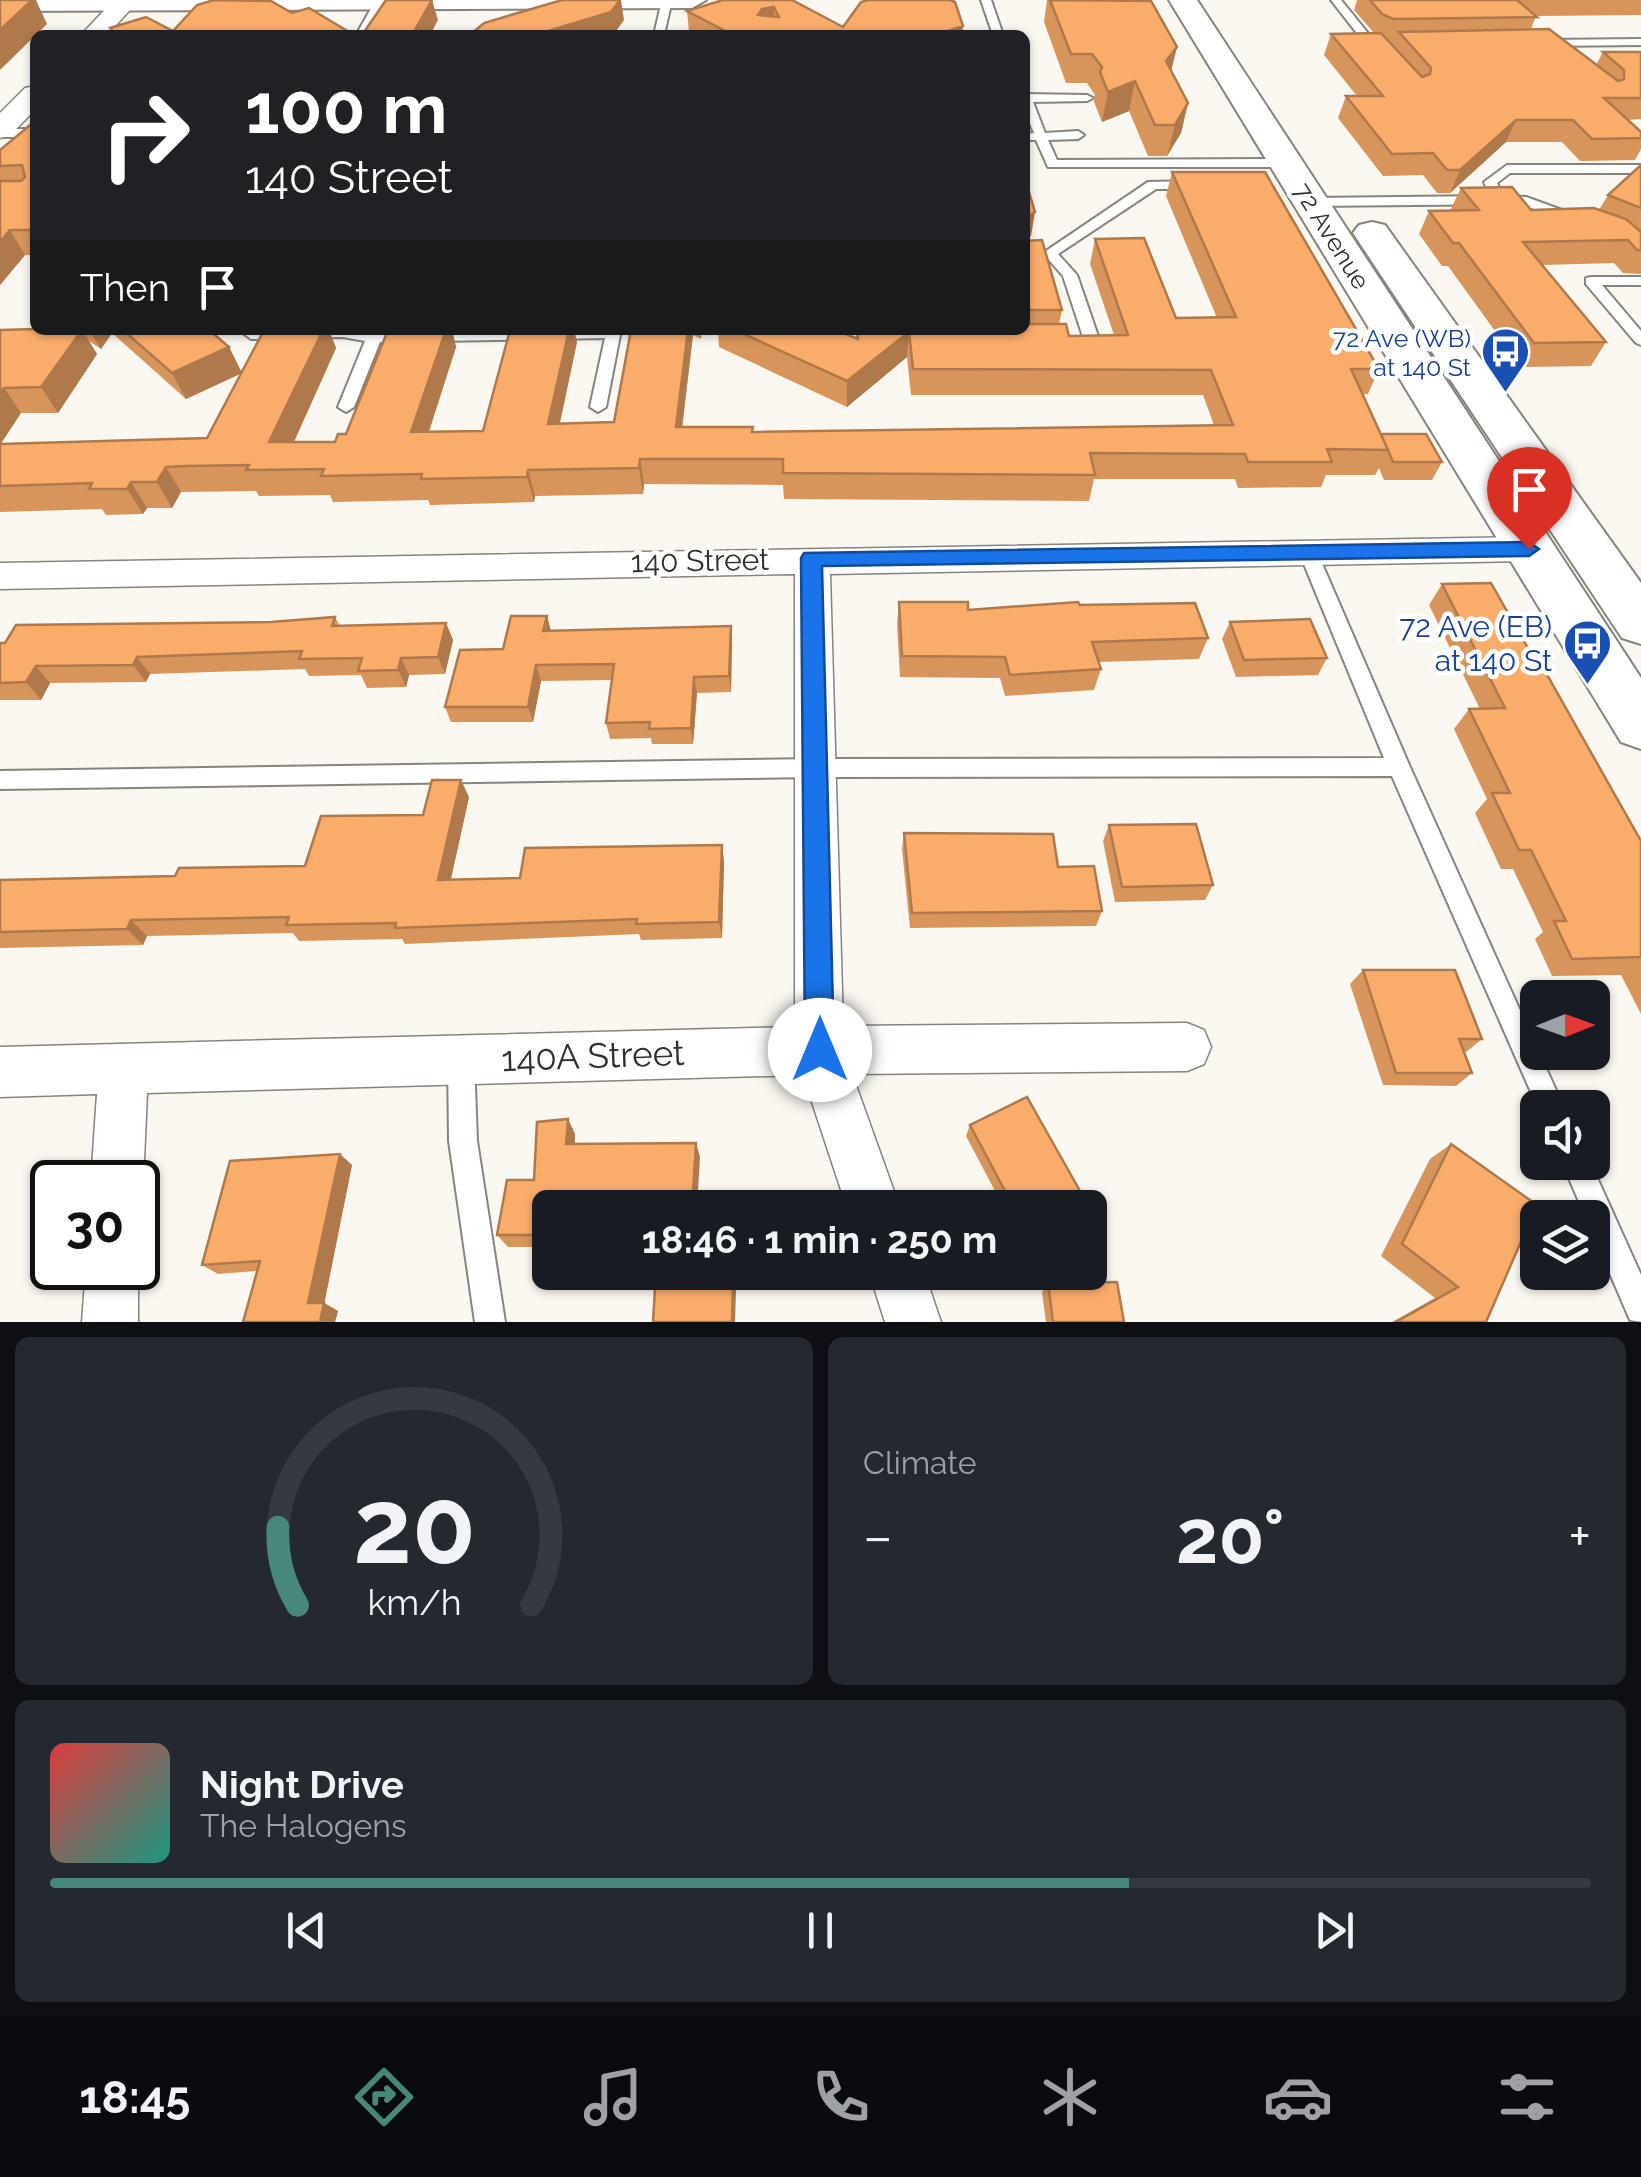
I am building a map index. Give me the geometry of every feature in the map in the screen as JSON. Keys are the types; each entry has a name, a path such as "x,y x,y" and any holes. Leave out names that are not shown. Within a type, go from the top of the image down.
{"main road":[{"path":"0,4 692,0"},
{"name":"72 Avenue","path":"1183,0 1305,187 1641,726"},
{"name":"72 Avenue","path":"1212,0 1305,187 1589,549 1641,624"},
{"name":"140 Street","path":"1529,549 1641,548"}],"street":[{"path":"98,30 126,1"},
{"path":"0,131 30,99"},
{"name":"140 Street","path":"0,576 812,558 1529,549"},
{"path":"812,558 820,1050 868,1190"},
{"name":"140A Street","path":"0,1072 820,1050 1187,1046"},
{"path":"118,1160 123,1070"},
{"path":"110,1322 112,1290"},
{"path":"902,1290 913,1322"}],"lane":[{"path":"660,30 667,0"},
{"path":"986,0 996,30"},
{"path":"1336,0 1367,39 1383,50 1401,46"},
{"path":"365,30 380,1"},
{"path":"1526,44 1641,42"},
{"path":"1544,43 1558,55"},
{"path":"1030,98 1087,98"},
{"path":"0,131 30,133"},
{"path":"1032,137 1078,135"},
{"path":"1032,137 1052,164 1305,187 1521,200 1586,224"},
{"path":"1498,200 1490,182 1507,169 1641,169"},
{"path":"1053,342 1092,342 1070,275 1044,251 1153,185 1207,184"},
{"path":"1641,280 1591,281 1641,340"},
{"path":"361,335 494,335"},
{"path":"598,407 613,335"},
{"path":"346,407 374,338"},
{"path":"1308,552 1543,1090"},
{"path":"0,780 817,768 1399,767"},
{"path":"461,1060 463,1141 490,1322"},
{"path":"1584,1180 1641,1309"}],"building":[{"path":"0,0 32,0 0,30"},
{"path":"214,0 271,1 292,13 309,8 346,30 174,30 197,5"},
{"path":"386,0 432,0 415,30 365,30"},
{"path":"562,0 620,0 611,12 551,30 476,30 484,23"},
{"path":"723,0 792,0 843,27 861,2 868,0 950,0 955,2 963,26 951,30 723,30 687,11","holes":["774,7 779,17 758,15 762,9"]},
{"path":"1050,0 1151,1 1177,47 1166,61 1188,103 1175,125 1155,125 1135,81 1108,92 1100,72 1102,67 1092,54 1071,54"},
{"path":"1370,0 1517,0 1537,17 1393,19 1382,14"},
{"path":"146,17 171,30 110,28"},
{"path":"1549,29 1618,81 1624,79 1624,70 1603,52 1641,52 1641,98 1604,98 1641,132 1641,138 1592,139 1573,120 1516,120 1460,170 1447,170 1433,153 1392,154 1346,96 1383,96 1331,34 1381,33 1422,77 1430,74 1431,68 1399,32"},
{"path":"30,125 30,230 10,230 0,242 0,181 21,181 25,177 22,165 0,166 0,150"},
{"path":"1641,165 1641,208 1608,195"},
{"path":"1172,172 1265,172 1379,369 1351,369 1388,450 1327,449 1332,462 1248,462 1245,454 1090,453 1095,475 783,473 783,459 640,459 639,468 528,470 527,477 321,476 324,469 186,466 166,467 157,482 131,482 127,489 89,489 92,483 0,486 0,444 207,438 261,335 321,335 269,442 335,442 338,434 346,434 386,335 444,335 411,432 483,431 509,335 568,335 548,424 614,422 630,335 687,335 676,427 753,427 752,432 1233,425 1211,370 913,369 909,335 1030,335 1030,324 1066,324 1069,336 1128,335 1095,239 1144,238 1176,318 1236,317"},
{"path":"1512,187 1531,210 1594,208 1626,219 1641,232 1641,250 1628,240 1523,242 1606,342 1534,343 1459,243 1453,243 1429,211 1479,210 1461,188"},
{"path":"1042,240 1062,310 1030,310 1030,241"},
{"path":"30,329 30,335 78,335 41,387 4,388 0,393 0,330"},
{"path":"129,335 215,335 229,347 172,373"},
{"path":"746,335 848,335 858,339 858,335 905,335 847,381"},
{"path":"1381,434 1426,434 1442,462 1393,462"},
{"path":"1491,583 1641,841 1641,957 1572,959 1554,921 1566,921 1531,850 1519,850 1492,793 1510,793 1469,709 1505,708 1442,584"},
{"path":"899,602 968,602 968,610 1078,602 1195,603 1208,638 1092,642 1101,669 1010,675 1005,657 902,656"},
{"path":"511,616 547,616 543,631 731,626 729,676 694,677 691,728 649,729 650,722 606,723 614,664 536,665 528,707 445,707 460,650 503,649"},
{"path":"335,617 332,626 446,623 438,657 401,658 398,670 358,671 362,658 299,659 302,651 137,657 133,665 36,666 26,682 0,683 0,643 5,643 16,625 271,622"},
{"path":"1310,619 1327,658 1244,660 1230,622"},
{"path":"432,780 461,780 438,880 520,878 525,848 722,845 719,922 636,924 637,919 395,928 396,923 286,925 289,917 131,920 127,929 0,932 0,880 175,876 179,868 305,866 321,816 423,815"},
{"path":"1196,824 1213,885 1122,887 1109,825"},
{"path":"904,833 1053,834 1058,867 1094,866 1102,911 912,913"},
{"path":"1363,970 1455,970 1482,1039 1459,1039 1472,1073 1396,1073"},
{"path":"1027,1097 1079,1190 1004,1190 970,1125"},
{"path":"568,1119 566,1144 696,1143 693,1190 532,1190 532,1235 497,1235 507,1180 534,1180 537,1122"},
{"path":"1451,1144 1530,1200 1520,1200 1520,1244 1486,1322 1396,1322 1458,1287 1402,1244"},
{"path":"340,1154 308,1303 324,1303 320,1322 243,1322 260,1261 202,1265 230,1161"},
{"path":"1107,1282 1117,1282 1124,1322 1053,1322 1049,1290 1107,1290"},
{"path":"655,1290 733,1290 732,1322 653,1322"}],"place":[{"name":"72 Ave (WB) at 140 St","path":"1506,394"},
{"name":"72 Ave (EB) at 140 St","path":"1587,686"}],"route":[{"path":"820,1050 812,558 1529,549"}]}
